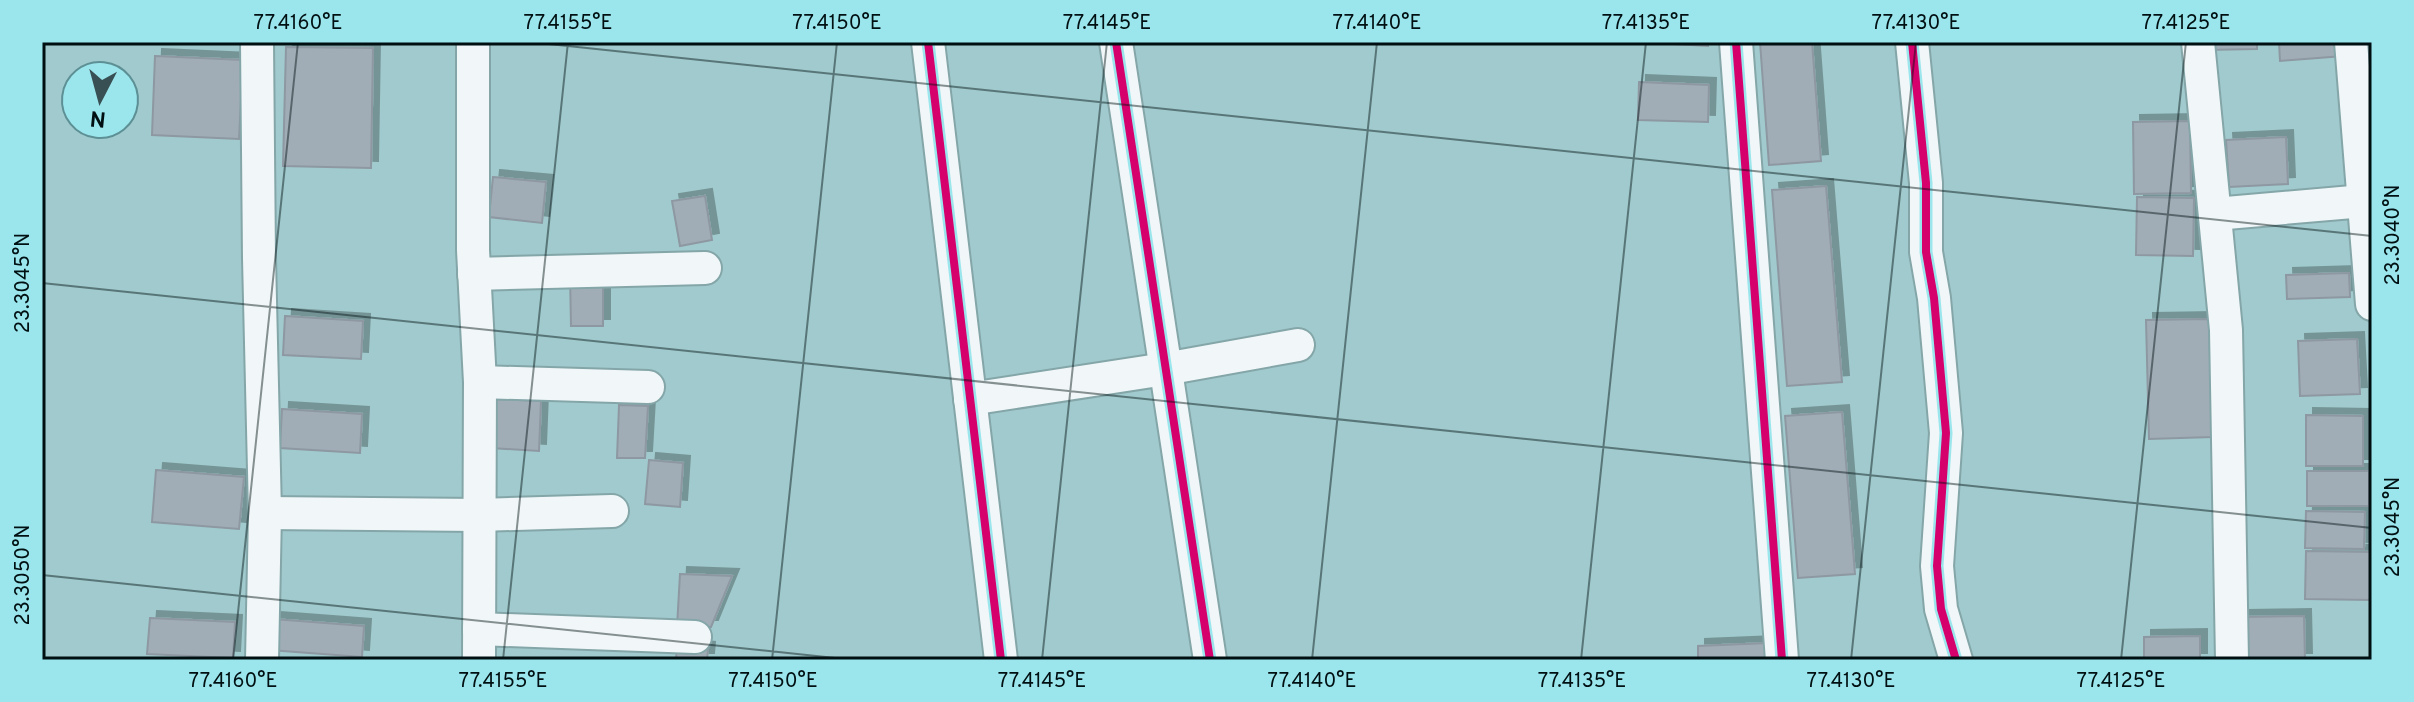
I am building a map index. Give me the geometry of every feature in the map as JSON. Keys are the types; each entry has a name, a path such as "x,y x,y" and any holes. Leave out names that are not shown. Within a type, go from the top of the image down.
{"street":[{"path":"257,42 265,513 262,660"},
{"path":"473,42 474,274 480,382 479,644 695,637"},
{"path":"928,42 1001,660"},
{"path":"1116,42 1210,660"},
{"path":"1736,42 1782,660"},
{"path":"1912,42 1926,183 1926,252 1936,308 1946,433 1937,566 1941,609 1956,660"},
{"path":"2198,42 2226,330 2232,660"},
{"path":"2351,42 2372,304"},
{"path":"2215,214 2364,201"},
{"path":"474,274 705,268"},
{"path":"970,399 1298,345"},
{"path":"480,382 648,387"},
{"path":"265,513 479,515 612,511"}],"building":[{"path":"1637,42 1708,42 1708,46"},
{"path":"1760,42 1812,42 1821,161 1769,165"},
{"path":"2205,42 2257,42 2257,49 2205,50"},
{"path":"2279,42 2342,42 2343,56 2280,61"},
{"path":"286,47 373,48 371,168 283,166"},
{"path":"155,56 243,60 239,139 152,135"},
{"path":"1639,82 1709,85 1708,122 1638,120"},
{"path":"2190,121 2191,193 2134,194 2133,122"},
{"path":"2286,137 2288,184 2229,187 2226,140"},
{"path":"493,177 546,182 542,223 489,217"},
{"path":"1826,186 1842,382 1787,386 1772,190"},
{"path":"705,196 712,240 680,246 672,201"},
{"path":"2137,197 2194,198 2193,256 2136,255"},
{"path":"2349,273 2350,297 2287,299 2286,275"},
{"path":"570,274 603,274 603,326 571,326"},
{"path":"285,316 363,321 361,359 283,355"},
{"path":"2209,319 2212,437 2149,439 2146,320"},
{"path":"2357,339 2360,394 2300,396 2298,341"},
{"path":"493,399 541,401 539,451 491,448"},
{"path":"619,405 648,406 645,458 617,458"},
{"path":"282,409 362,414 360,453 280,448"},
{"path":"1842,412 1855,574 1798,578 1785,416"},
{"path":"2306,415 2363,416 2363,466 2306,466"},
{"path":"649,460 683,463 680,507 645,504"},
{"path":"156,470 244,477 239,529 152,522"},
{"path":"2307,471 2369,471 2369,506 2307,506"},
{"path":"2306,511 2365,512 2364,549 2305,548"},
{"path":"2306,551 2372,552 2372,600 2305,599"},
{"path":"680,574 732,576 711,627 677,627"},
{"path":"2304,616 2305,660 2241,660 2241,617"},
{"path":"150,618 235,622 233,658 147,654"},
{"path":"273,619 364,626 362,657 270,650"},
{"path":"2200,636 2200,660 2144,660 2144,637"},
{"path":"1768,643 1769,660 1698,660 1698,646"},
{"path":"677,646 708,649 707,660 676,660"}],"cycle path":[{"path":"928,42 1001,660"},
{"path":"1116,42 1210,660"},
{"path":"1736,42 1782,660"},
{"path":"1912,42 1926,183 1926,252 1934,298 1946,433 1937,566 1941,609 1956,660"}]}
